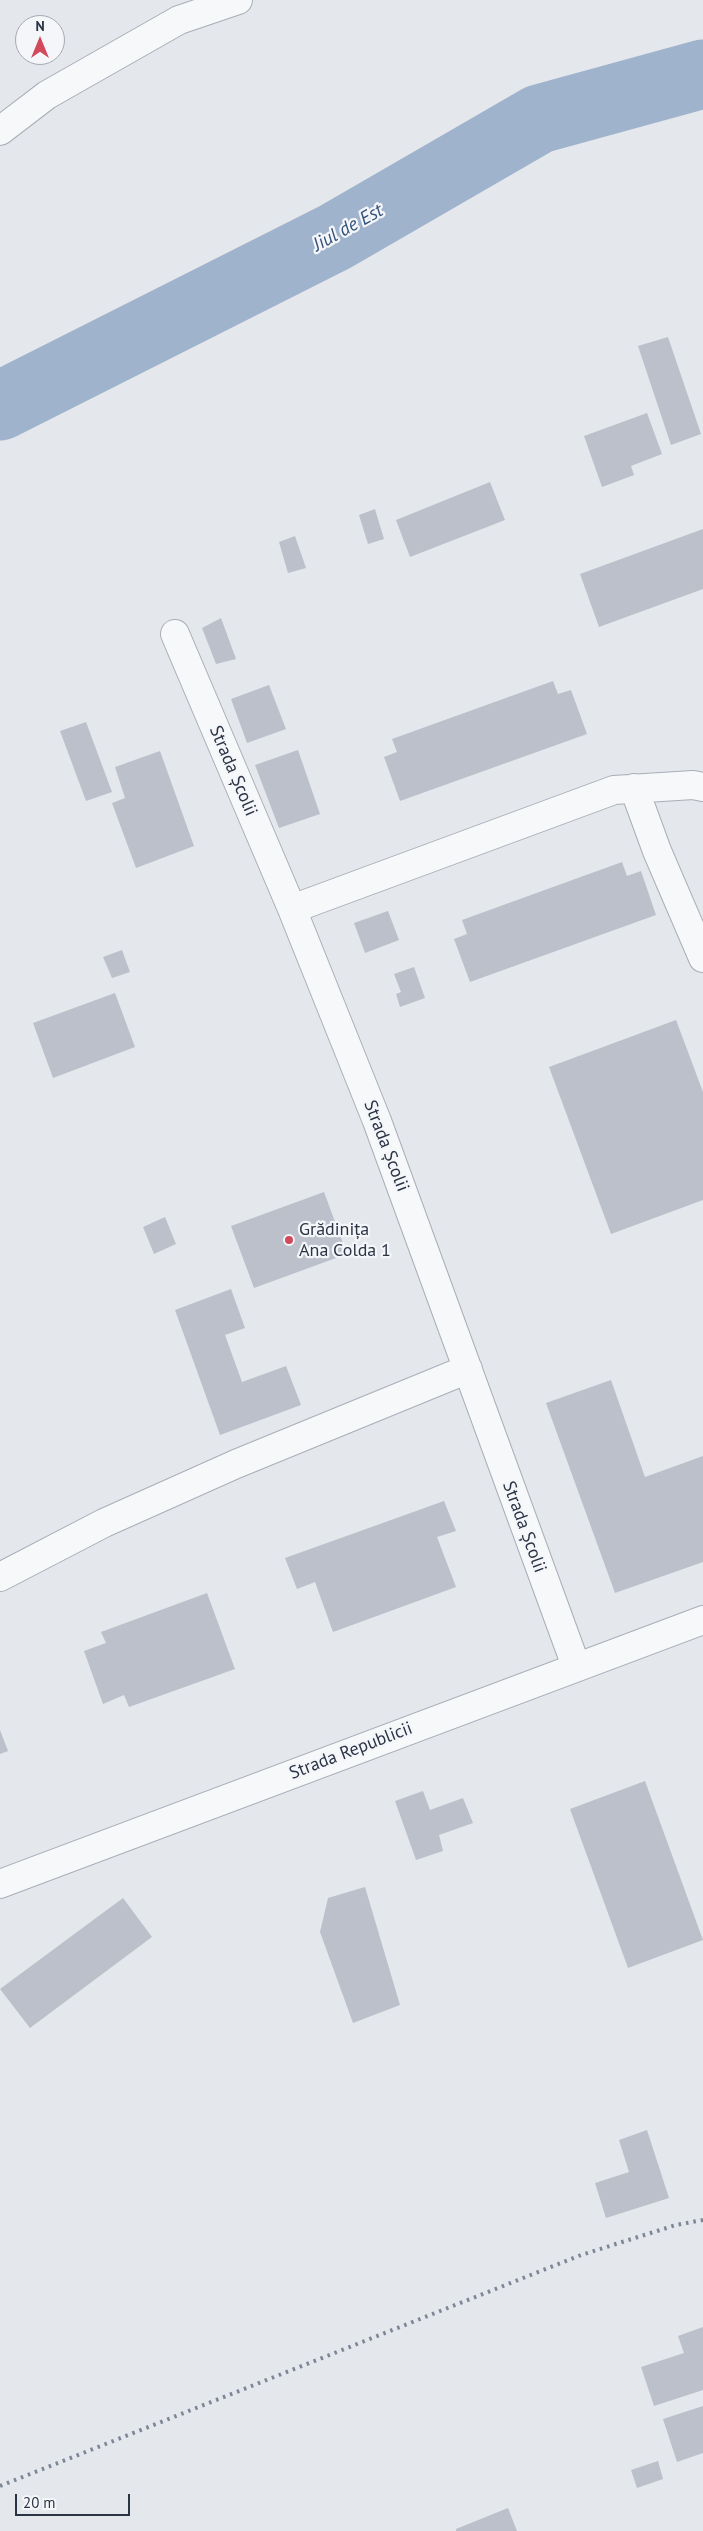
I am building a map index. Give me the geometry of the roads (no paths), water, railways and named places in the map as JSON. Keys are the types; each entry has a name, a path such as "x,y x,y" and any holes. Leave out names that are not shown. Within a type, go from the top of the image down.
{"street":[{"path":"0,131 46,95 179,10 238,0"},
{"name":"Strada Școlii","path":"175,634 292,909 377,1121 576,1666"},
{"path":"292,909 555,810 614,790 693,784 703,787"},
{"path":"634,788 657,851 703,958"},
{"path":"0,1577 104,1524 236,1464 468,1369"},
{"name":"Strada Republicii","path":"0,1884 576,1666 703,1620"}],"waterway":[{"name":"Jiul de Est","path":"0,406 335,237 539,119 703,74"}],"railway":[{"path":"0,2486 581,2255 676,2225 703,2220"}],"place":[{"name":"Grădinița Ana Colda 1","path":"289,1240"}]}
